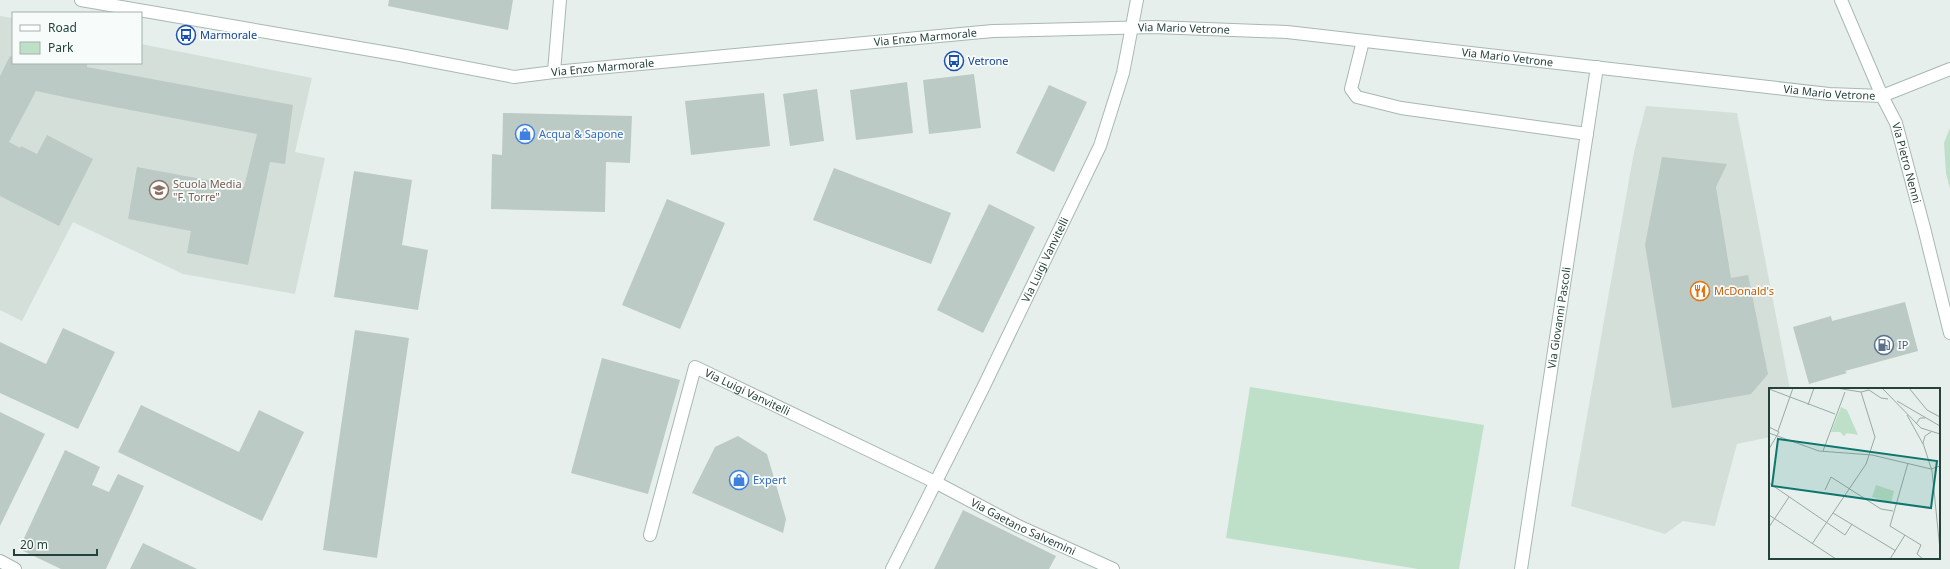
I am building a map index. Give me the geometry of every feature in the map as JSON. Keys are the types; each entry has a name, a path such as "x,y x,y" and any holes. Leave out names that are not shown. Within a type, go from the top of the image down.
{"street":[{"name":"Via Enzo Marmorale","path":"81,0 392,54 514,78 554,72 993,31 1131,28"},
{"path":"554,72 560,0"},
{"name":"Via Luigi Vanvitelli","path":"892,569 982,390 1100,146 1123,73 1137,0"},
{"name":"Via Pietro Nenni","path":"1841,0 1882,96 1896,123 1950,333"},
{"name":"Via Mario Vetrone","path":"1131,28 1154,27 1287,32 1829,94 1882,96"},
{"path":"1363,41 1350,89 1357,97 1401,108 1587,134"},
{"name":"Via Giovanni Pascoli","path":"1521,569 1598,68"},
{"path":"1882,96 1950,69"},
{"name":"Via Luigi Vanvitelli","path":"650,535 695,367 936,482"},
{"name":"Via Gaetano Salvemini","path":"936,482 1018,526 1113,569"},
{"path":"0,561 15,569"}],"shaded area":[{"name":"Scuola Media \"F. Torre\"","path":"0,16 12,18 12,64 142,64 142,44 312,78 295,152 325,158 295,294 183,274 73,222 22,321 0,310"},
{"path":"1646,106 1737,113 1790,388 1769,388 1769,437 1737,444 1715,526 1683,521 1665,534 1571,506 1634,152"}],"green space":[{"path":"1950,128 1950,189 1946,173 1944,143"},
{"path":"1250,387 1484,425 1459,569 1418,569 1226,538"}],"building":[{"path":"389,0 513,0 508,30 388,6"},
{"path":"10,56 12,57 12,64 87,64 87,67 293,105 285,164 270,162 248,265 187,253 191,231 128,219 137,167 244,187 257,134 36,91 9,142 37,154 47,135 93,159 59,226 0,196 0,76"},
{"path":"974,74 981,128 929,134 923,80"},
{"path":"907,82 913,133 856,140 850,90"},
{"path":"1049,85 1087,102 1054,172 1016,153"},
{"path":"817,89 824,141 790,146 783,94"},
{"path":"764,93 770,146 691,155 685,101"},
{"path":"503,113 632,116 630,163 606,162 605,212 491,209 492,154 502,155"},
{"path":"1662,157 1727,164 1716,187 1731,278 1748,275 1768,374 1751,394 1672,408 1645,245"},
{"path":"834,168 951,213 931,264 813,220"},
{"path":"354,171 412,180 402,245 428,250 418,310 334,297"},
{"path":"667,199 725,223 680,329 622,305"},
{"path":"989,204 1035,227 983,333 937,310"},
{"path":"1905,302 1918,351 1845,371 1847,373 1809,384 1793,327 1831,316 1832,321"},
{"path":"63,328 115,352 78,429 0,393 0,342 46,364"},
{"path":"355,330 409,338 377,558 323,550"},
{"path":"602,358 680,380 648,494 571,473"},
{"path":"141,405 239,452 259,410 304,432 262,521 118,452"},
{"path":"0,412 45,434 0,526"},
{"path":"738,436 767,454 786,519 783,533 692,493 715,447"},
{"path":"65,450 100,467 92,485 109,492 118,474 144,486 106,569 61,569 19,549"},
{"path":"963,510 1056,556 1049,569 934,569"},
{"path":"143,543 197,569 130,569"}],"place":[{"name":"Marmorale","path":"186,35"},
{"name":"Vetrone","path":"954,61"},
{"name":"Acqua & Sapone","path":"525,134"},
{"name":"Scuola Media \"F. Torre\"","path":"159,190"},
{"name":"McDonald's","path":"1700,291"},
{"name":"IP","path":"1884,345"},
{"name":"Expert","path":"739,480"}]}
